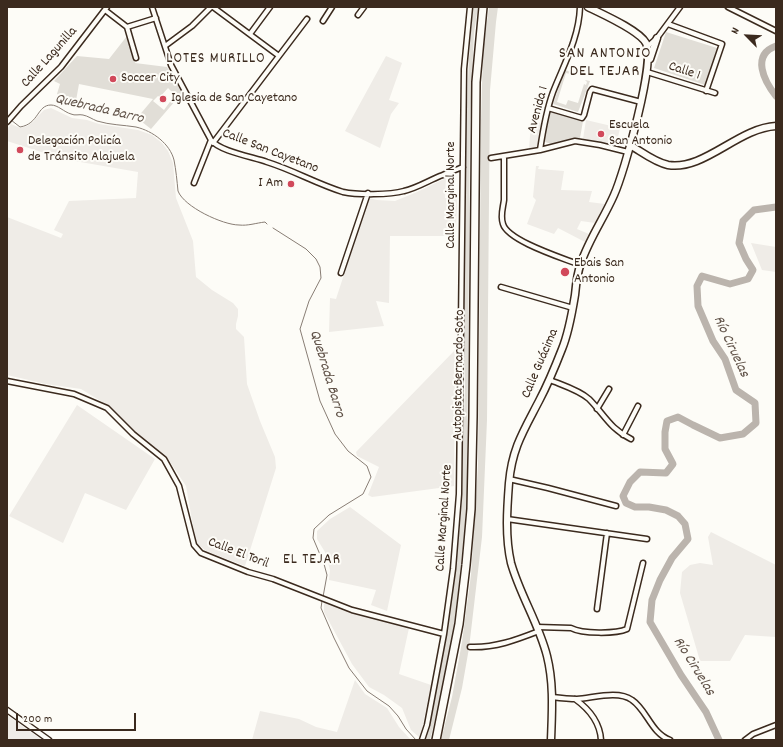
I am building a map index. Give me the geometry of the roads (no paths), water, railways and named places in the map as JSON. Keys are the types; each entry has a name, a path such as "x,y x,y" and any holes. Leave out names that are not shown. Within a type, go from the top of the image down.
{"highway":[{"name":"Autopista Bernardo Soto","path":"436,740 459,624 471,509 476,82 483,7"}],"main road":[{"path":"588,7 632,30 644,40 647,47"},
{"path":"647,69 658,38"},
{"name":"Calle Guácima","path":"551,740 552,684 549,663 537,627 520,589 512,563 508,542 507,520 509,479 519,439 550,380 563,347 569,328 580,265 590,241 614,195 628,152 641,102 647,69 647,47"},
{"path":"630,145 661,163 675,166 704,158 747,133 762,128 776,126"}],"street":[{"name":"Calle San Cayetano","path":"152,7 171,65 212,142 231,151 274,164 343,192 392,194 417,187 463,167"},
{"path":"165,46 192,26 212,7 279,56"},
{"path":"250,34 270,7"},
{"path":"323,21 332,7"},
{"path":"358,15 364,7"},
{"name":"Calle Marginal Norte","path":"422,740 427,725 444,634 453,569 459,494 464,69 470,7"},
{"name":"Avenida 1","path":"540,150 548,108 575,40 580,19 580,7"},
{"path":"647,47 658,38 680,7"},
{"path":"728,7 776,31"},
{"path":"106,8 127,27 136,58"},
{"name":"Calle Lagunilla","path":"8,121 61,67 106,8"},
{"path":"127,27 156,18"},
{"path":"194,183 212,142 307,19"},
{"path":"668,24 722,44 706,91"},
{"name":"Calle 1","path":"647,69 715,93"},
{"path":"548,108 582,118 590,92 592,90 641,102"},
{"path":"491,158 540,150 579,141 628,152"},
{"path":"504,156 504,201 502,220 505,230 512,236 530,245 580,265"},
{"path":"341,273 368,194"},
{"path":"501,287 573,308"},
{"path":"550,380 588,398 608,422 623,435 631,439"},
{"name":"Calle El Toril","path":"7,381 74,394 107,408 132,434 164,459 179,486 194,545 201,553 352,610 444,634"},
{"path":"597,409 609,388"},
{"path":"623,435 638,406"},
{"path":"509,479 616,506"},
{"path":"507,520 646,539"},
{"path":"596,609 607,533"},
{"path":"470,647 491,647 507,643 537,627 571,628 576,631 607,633 627,629 643,563"},
{"path":"552,697 575,699 612,695 631,699 637,704 655,729 670,740"},
{"path":"575,699 586,707 594,718 601,740"},
{"path":"7,710 49,740"},
{"path":"745,740 753,734 776,725"}],"waterway":[{"name":"Río Ciruelas","path":"776,46 768,50 762,62 764,76 776,96"},
{"name":"Quebrada Barro","path":"11,120 20,127 26,125 31,122 43,108 51,105 56,106 72,115 85,115 97,121 142,129 160,139 169,149 174,160 178,191 188,203 205,214 224,222 239,225 265,222 267,224"},
{"name":"Río Ciruelas","path":"719,740 706,712 681,675 650,622 652,600 660,580 672,558 688,539 685,524 678,516 666,510 649,507 635,507 626,503 623,496 630,482 640,472 666,473 673,464 665,449 665,432 667,421 678,417 720,438 743,434 756,423 755,403 736,390 725,359 713,341 698,306 697,286 702,276 730,284 748,279 753,270 739,243 743,221 754,210 776,207"},
{"name":"Quebrada Barro","path":"273,228 306,249 316,259 320,267 321,278 309,301 300,329 320,401 335,434 348,451 367,466 371,477 363,494 329,515 314,529 313,538 327,575 323,597"},
{"name":"Quebrada Barro","path":"322,601 321,608 349,668 367,691 389,706 416,740"}],"place":[{"name":"Soccer City","path":"113,79"},
{"name":"Iglesia de San Cayetano","path":"163,99"},
{"name":"Escuela San Antonio","path":"601,134"},
{"name":"Delegación Policía de Tránsito Alajuela","path":"20,150"},
{"name":"I Am","path":"291,184"},
{"name":"Ebais San Antonio","path":"565,272"}],"district":[{"name":"LOTES MURILLO","path":"216,60"},
{"name":"SAN ANTONIO DEL TEJAR","path":"605,64"},
{"name":"EL TEJAR","path":"312,561"}]}
